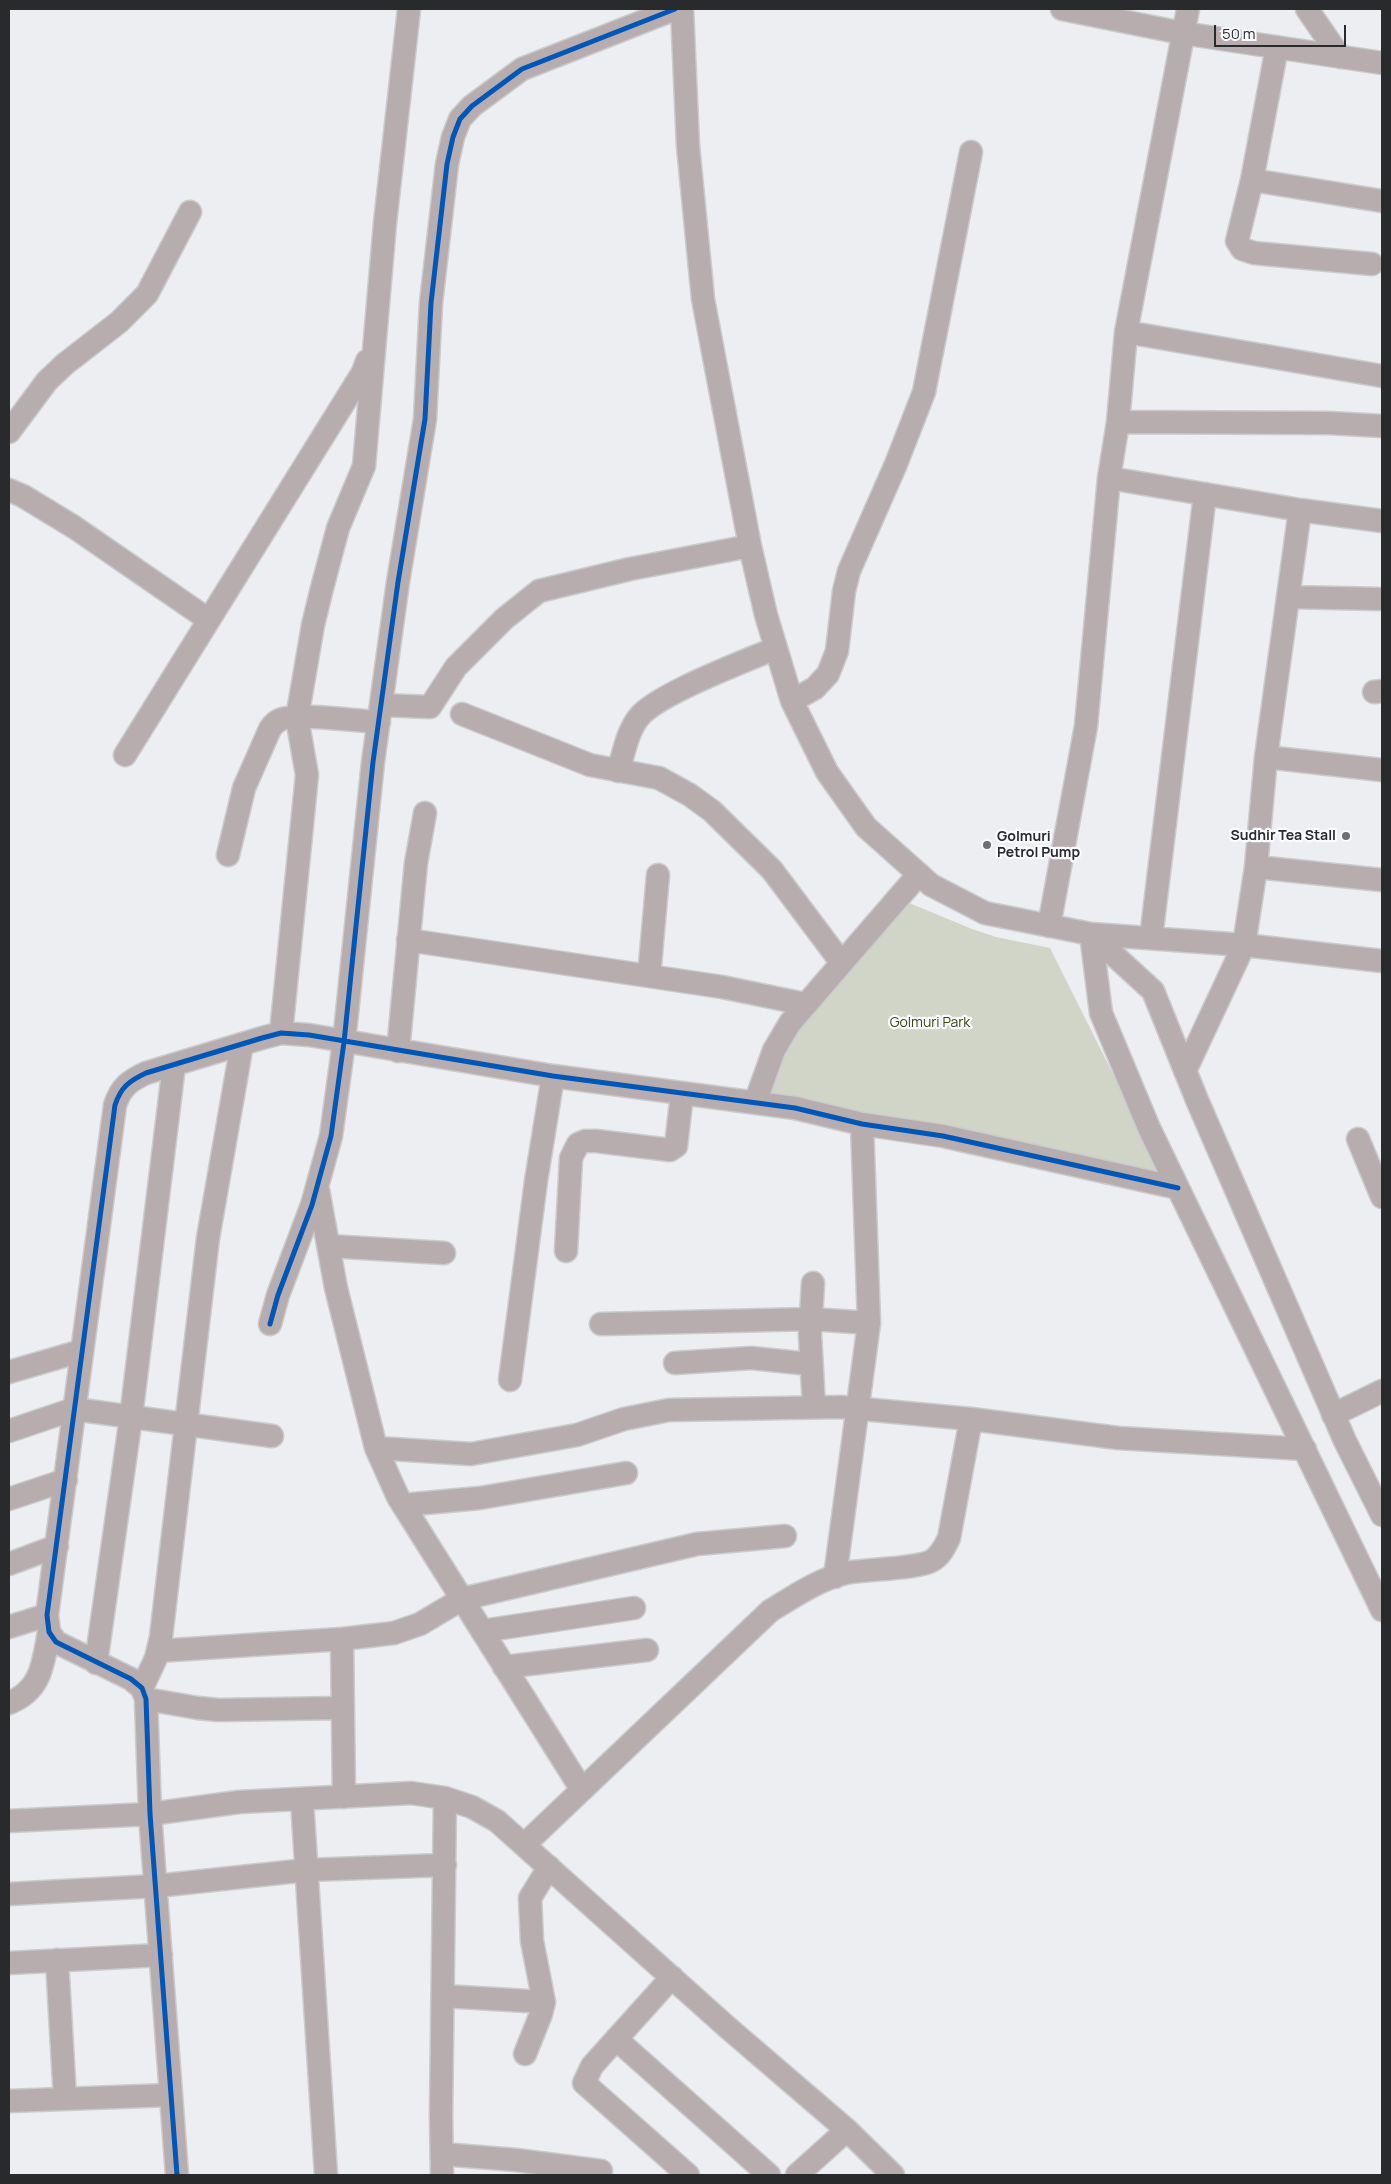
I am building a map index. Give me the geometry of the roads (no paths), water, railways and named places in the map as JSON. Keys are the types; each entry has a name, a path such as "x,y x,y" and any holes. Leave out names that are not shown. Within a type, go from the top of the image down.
{"street":[{"path":"281,1033 308,775 297,718 313,625 322,588 338,528 364,466 373,343 408,9"},
{"path":"270,1324 332,1136 380,714 398,582 425,419 431,303 447,164 460,119 472,106 522,69 675,9"},
{"path":"682,9 688,146 703,299 750,546 766,615 792,701 826,772 860,819 866,827 931,885 985,914 1092,934 1244,945 1382,961"},
{"path":"1062,9 1182,33 1382,63"},
{"path":"1049,926 1086,726 1109,478 1118,422 1126,332 1188,9"},
{"path":"1307,9 1340,57"},
{"path":"1277,47 1252,180 1237,241 1242,249 1254,252 1372,264"},
{"path":"792,701 815,688 828,674 837,651 844,591 849,571 896,464 924,392 971,152"},
{"path":"1252,180 1382,201"},
{"path":"9,432 47,381 65,364 119,322 148,294 190,212"},
{"path":"1126,332 1382,376"},
{"path":"125,755 363,372 373,343"},
{"path":"1118,422 1329,423 1382,426"},
{"path":"1109,478 1300,510 1382,521"},
{"path":"9,490 23,496 74,527 209,620"},
{"path":"1151,938 1205,494"},
{"path":"1186,1070 1244,945 1256,867 1266,757 1300,510"},
{"path":"228,855 244,788 270,729 276,722 283,719 380,714 430,707 456,667 504,619 539,591 630,569 750,546"},
{"path":"1288,597 1382,599"},
{"path":"618,771 633,726 651,706 684,688 776,648"},
{"path":"462,714 578,761 618,771 659,778 690,796 712,812 772,870 841,962"},
{"path":"1266,757 1382,770"},
{"path":"398,1051 416,863 425,812"},
{"path":"1256,867 1382,880"},
{"path":"755,1103 774,1050 790,1023 919,874"},
{"path":"649,976 658,875"},
{"path":"1092,934 1153,991 1333,1414 1382,1515"},
{"path":"1092,934 1101,1013 1149,1128 1382,1610"},
{"path":"408,940 722,987 805,1004"},
{"path":"9,1703 21,1698 32,1687 41,1671 81,1351 115,1105 120,1091 129,1081 174,1065 281,1033 309,1035 553,1076 795,1108 862,1124 943,1136 1178,1188"},
{"path":"176,2175 150,1814 144,1693 161,1637 188,1424 208,1238 242,1044"},
{"path":"96,1663 131,1417 174,1065"},
{"path":"510,1380 536,1182 553,1076"},
{"path":"566,1251 571,1158 578,1144 585,1141 670,1150 676,1146 679,1137 682,1094"},
{"path":"835,1577 869,1323 862,1124"},
{"path":"1358,1139 1382,1197"},
{"path":"317,1186 336,1288 376,1448 403,1505 582,1790"},
{"path":"329,1246 444,1253"},
{"path":"813,1282 810,1364 814,1407"},
{"path":"601,1324 811,1319 869,1323"},
{"path":"9,1372 81,1351"},
{"path":"675,1363 750,1358 810,1364"},
{"path":"1333,1414 1382,1391"},
{"path":"376,1448 471,1454 577,1434 624,1419 669,1410 814,1407 858,1408 971,1419 1118,1438 1305,1449"},
{"path":"9,1431 74,1409 272,1436"},
{"path":"524,1845 770,1610 814,1586 845,1573 932,1561 942,1552 949,1538 971,1419"},
{"path":"403,1505 480,1498 626,1473"},
{"path":"9,1499 66,1480"},
{"path":"158,1650 342,1639 394,1633 420,1624 462,1599 697,1544 785,1536"},
{"path":"9,1564 57,1546"},
{"path":"482,1631 634,1608"},
{"path":"48,1624 56,1642 131,1679 144,1693 198,1708 218,1710 343,1708"},
{"path":"9,1627 48,1624"},
{"path":"342,1639 344,1797"},
{"path":"504,1667 646,1650"},
{"path":"9,1821 150,1814 239,1802 410,1793 445,1798 472,1807 497,1821 847,2130 893,2175"},
{"path":"445,1798 442,2165 516,2160 601,2171"},
{"path":"302,1800 326,2175"},
{"path":"9,1894 156,1886 307,1870 444,1865"},
{"path":"525,2054 544,2002 532,1941 530,1904 535,1888 549,1867"},
{"path":"9,1963 161,1955"},
{"path":"57,1960 65,2099"},
{"path":"672,1977 592,2066 584,2083 688,2175"},
{"path":"443,1996 544,2002"},
{"path":"616,2039 769,2175"},
{"path":"9,2101 171,2095"},
{"path":"797,2175 847,2130"}],"place":[{"name":"Sudhir Tea Stall","path":"1346,836"},
{"name":"Golmuri Petrol Pump","path":"987,845"}],"park label":[{"name":"Golmuri Park","path":"930,1023"}]}
